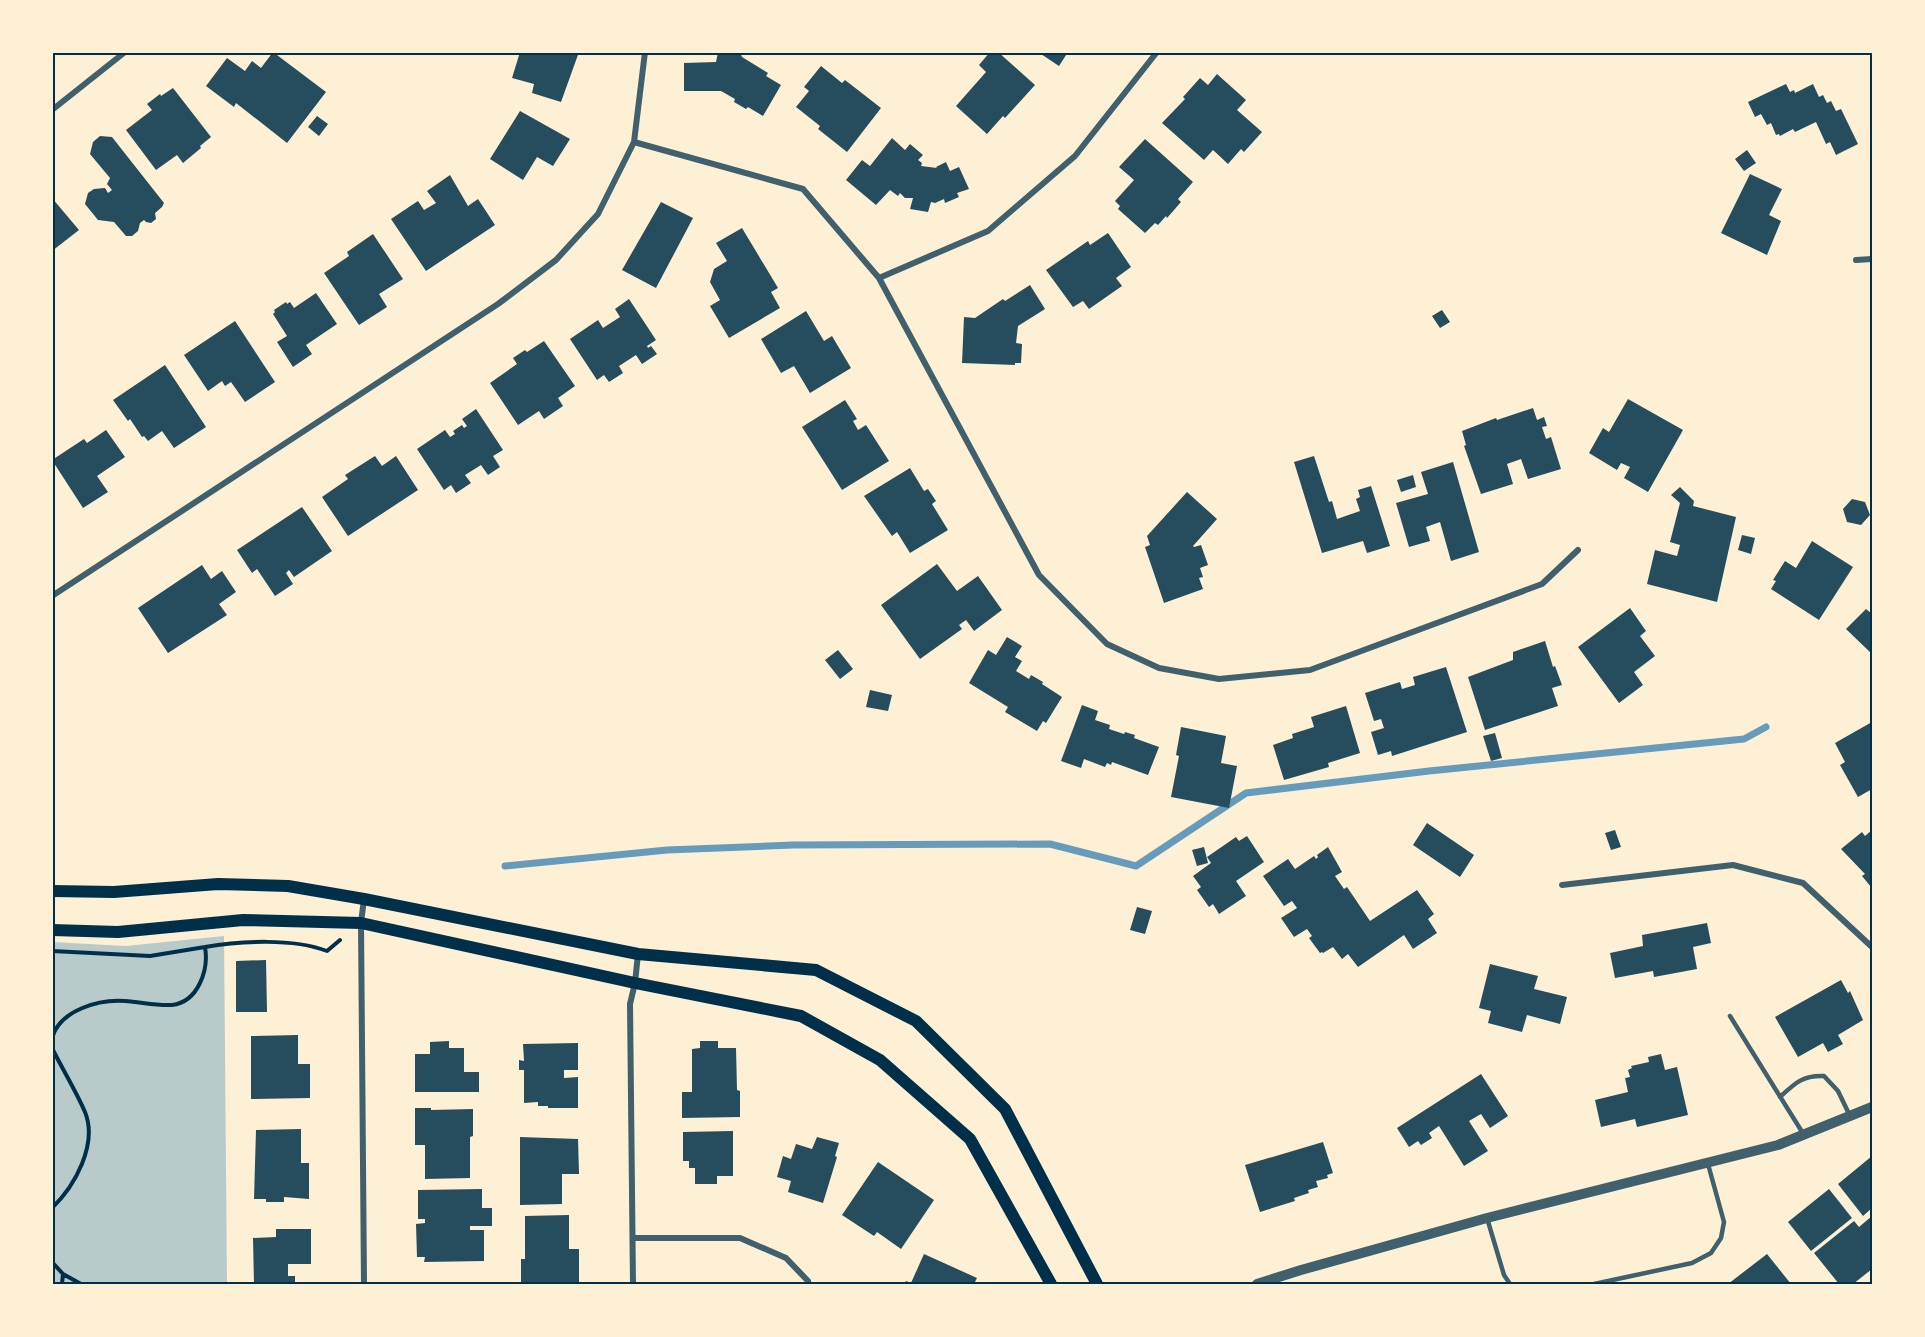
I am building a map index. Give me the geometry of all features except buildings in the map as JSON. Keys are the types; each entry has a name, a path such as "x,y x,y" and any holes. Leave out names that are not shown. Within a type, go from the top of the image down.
{"main road":[{"path":"52,891 114,892 218,884 288,886 638,954 816,970 916,1021 1005,1109 1097,1284"},
{"path":"52,930 118,932 243,920 361,923 635,983 801,1016 880,1060 970,1138 1050,1284"}],"street":[{"path":"52,110 125,52"},
{"path":"52,597 498,304 555,260 598,213 634,142 645,52"},
{"path":"879,278 988,231 1075,156 1158,52"},
{"path":"634,142 803,189 879,278 1039,574 1107,644 1159,668 1219,679 1310,670 1542,584 1578,550"},
{"path":"1856,260 1872,259"},
{"path":"1562,885 1733,865 1803,883 1872,947"},
{"path":"364,899 361,923 364,1284"},
{"path":"633,1284 630,1004 638,954"},
{"path":"1257,1284 1487,1218 1778,1145 1872,1107"},
{"path":"633,1238 740,1238 786,1257 808,1281"}],"lane":[{"path":"1730,1016 1804,1135"},
{"path":"1780,1097 1798,1081 1811,1075 1824,1076 1838,1091 1850,1116"},
{"path":"1594,1284 1692,1263 1711,1253 1721,1238 1724,1222 1708,1162"},
{"path":"1487,1218 1504,1275 1510,1284"}],"path":[{"path":"52,951 150,956 226,943 276,943 313,945 327,951 361,923"},
{"path":"52,1038 55,1029 63,1019 87,1006 123,1001 174,1005 187,998 197,989 202,978 207,956 205,947"},
{"path":"52,1044 86,1114 88,1133 84,1159 75,1180 63,1198 52,1208"},
{"path":"52,1262 63,1274 81,1284"},
{"path":"62,1284 63,1274"}],"shaded area":[{"path":"224,936 227,1284 53,1284 52,942 126,946"}],"waterway":[{"path":"505,866 667,850 793,845 1050,844 1136,866 1246,793 1429,771 1744,739 1766,727"}]}
